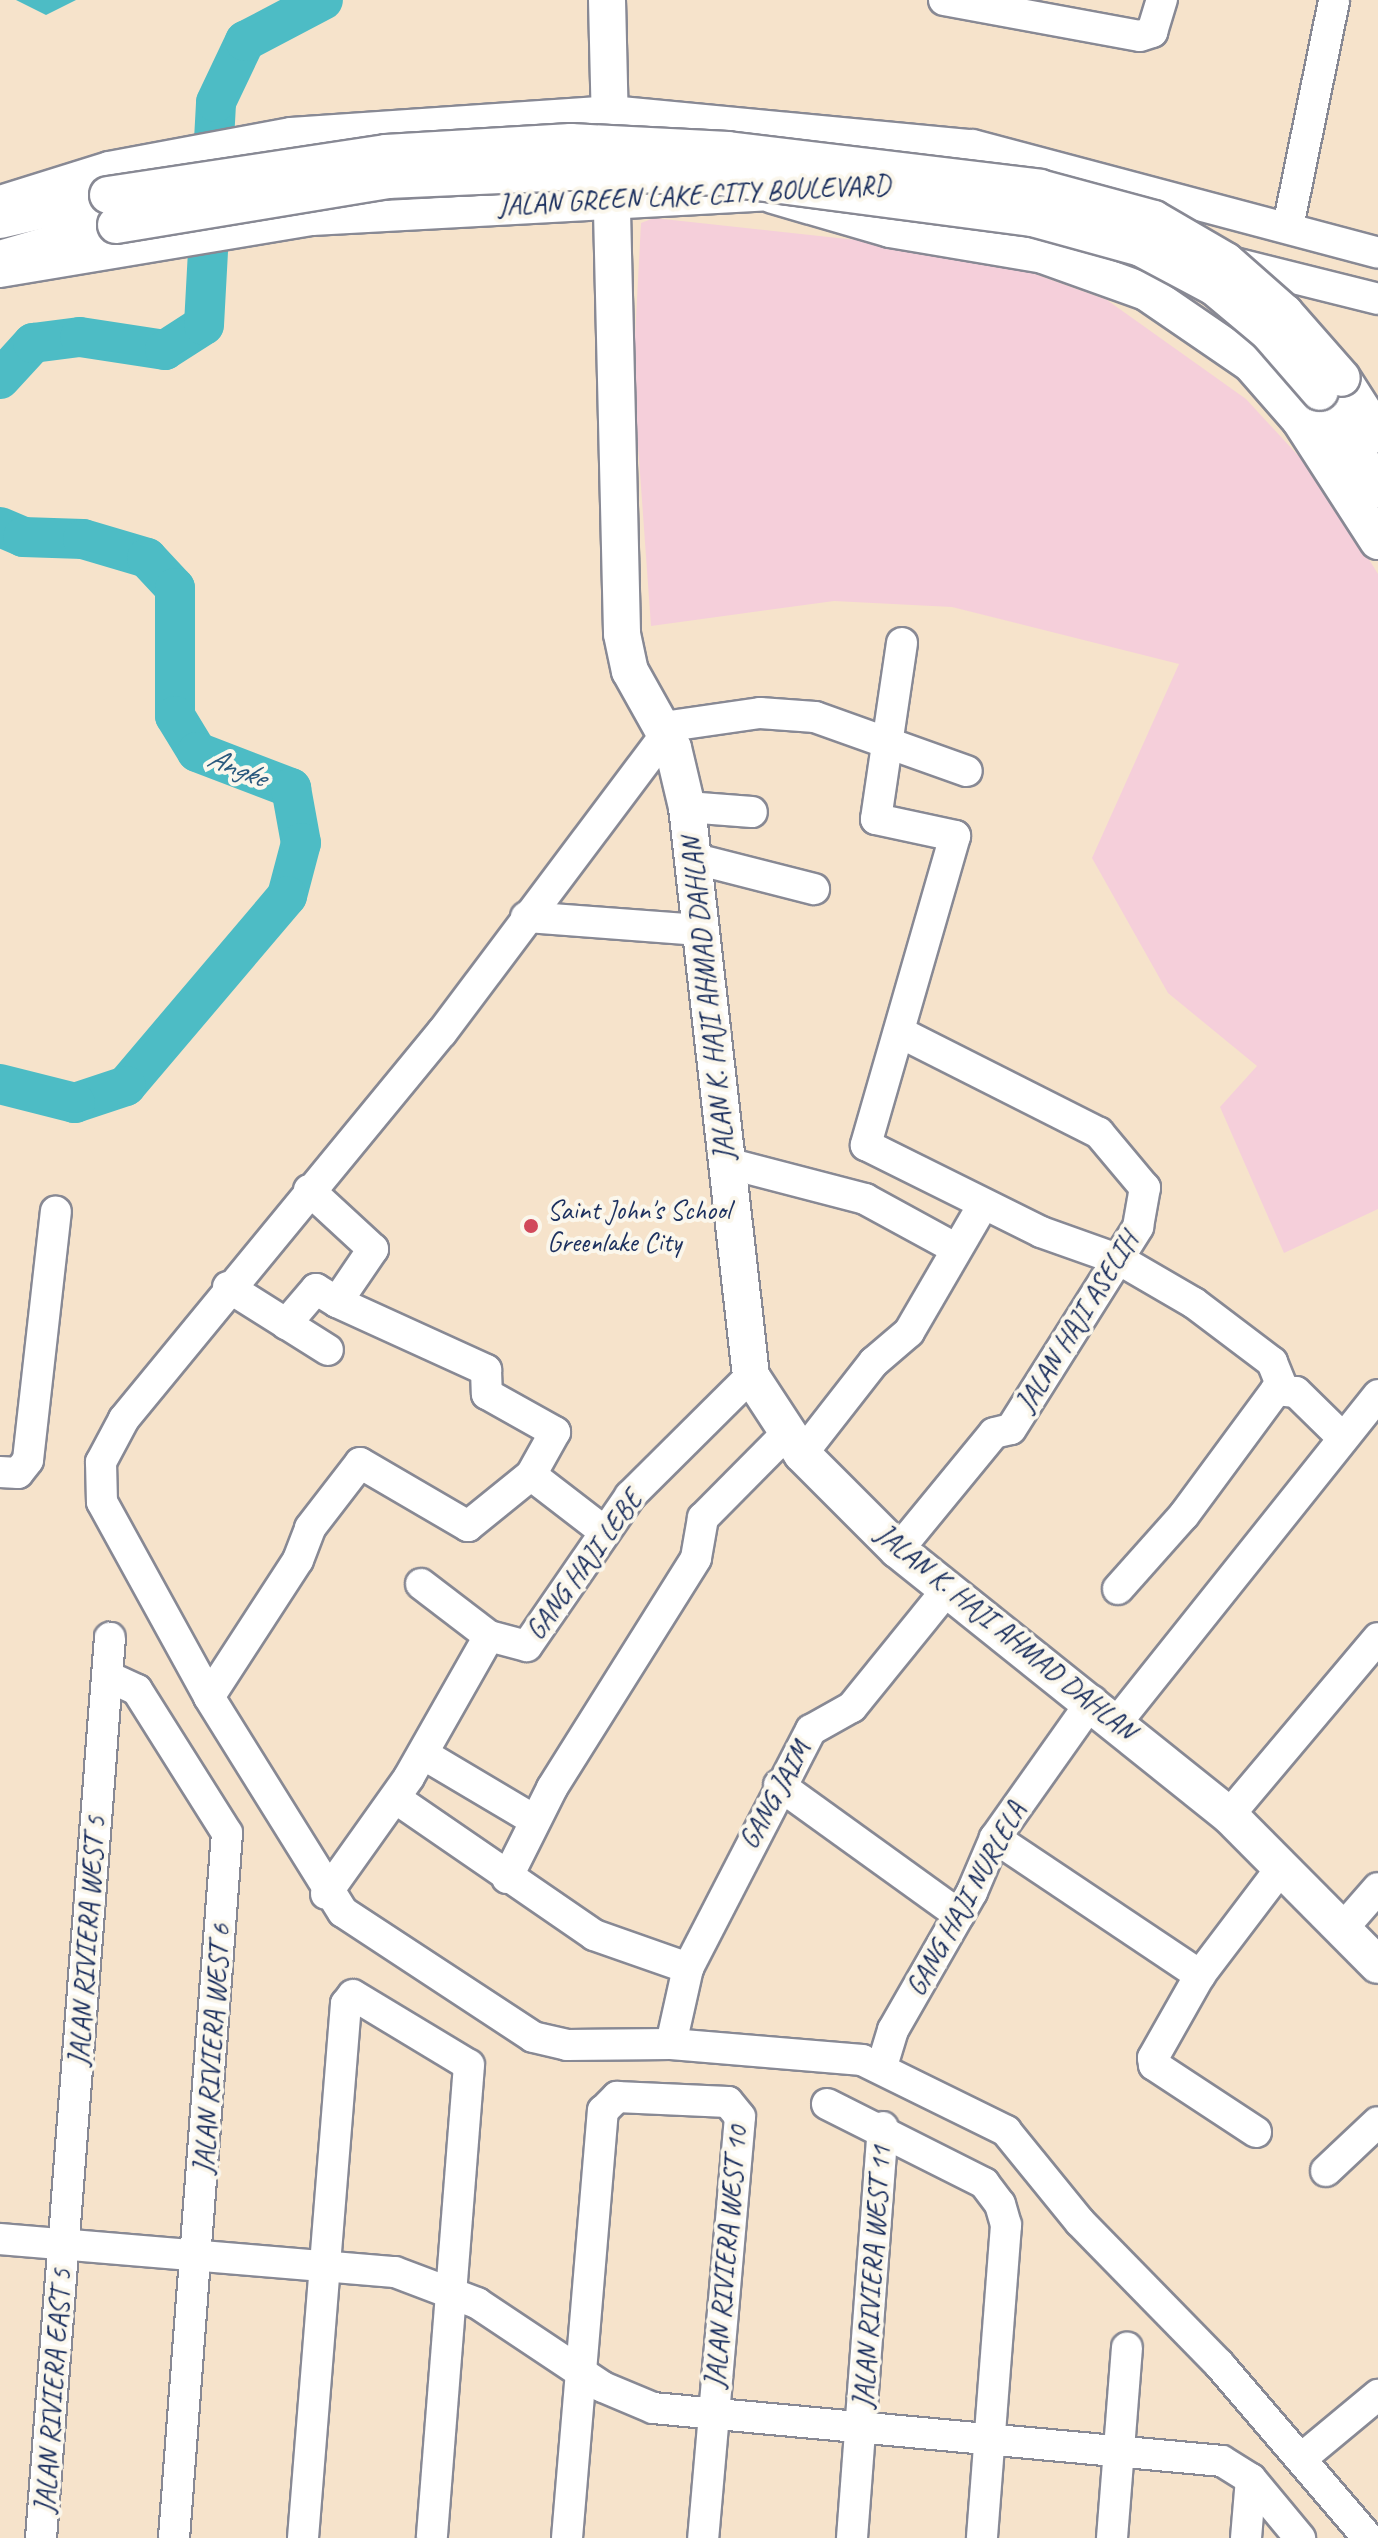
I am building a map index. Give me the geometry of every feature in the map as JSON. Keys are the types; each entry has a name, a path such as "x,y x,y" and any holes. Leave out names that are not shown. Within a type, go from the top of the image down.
{"main road":[{"name":"JALAN K. HAJI AHMAD DAHLAN","path":"604,2 614,202 622,634 630,671 661,724 687,807 698,930 751,1376 794,1444 898,1550 946,1591 1105,1711 1229,1815 1378,1965"},
{"path":"0,220 113,210 386,153 571,142 728,150 1040,188 1154,219 1226,261 1285,313 1331,385 1378,489"},
{"path":"773,195 890,229 1043,255 1146,292 1251,364 1300,420 1378,541"},
{"path":"0,259 113,210"},
{"path":"1331,385 1378,434"}],"street":[{"path":"944,0 996,5 1140,36 1152,32 1162,0"},
{"path":"1288,227 1334,0"},
{"name":"JALAN GREEN LAKE CITY BOULEVARD","path":"0,272 113,210 291,133 610,111 973,145 1378,253"},
{"path":"557,113 581,130 582,184 559,203"},
{"name":"JALAN GREEN LAKE CITY BOULEVARD","path":"0,201 312,220 559,203 773,195 898,183 1061,210 1283,278 1378,299"},
{"path":"902,643 876,819 955,836 866,1145 983,1205 1120,1260 1272,1362 1283,1389 1343,1438"},
{"path":"967,771 888,746 815,717 760,713 661,724 442,1032 228,1287 124,1419 98,1483 102,1502 209,1697 326,1894 533,2037 567,2045 671,2044 882,2066 1018,2140 1080,2222 1302,2458 1368,2538"},
{"path":"687,807 752,812"},
{"path":"692,858 814,889"},
{"path":"526,917 698,930"},
{"name":"JALAN HAJI ASELIH","path":"898,1550 994,1433 1011,1429 1120,1260 1138,1227 1145,1188 1099,1133 899,1032"},
{"path":"727,1163 865,1199 955,1248"},
{"path":"309,1190 373,1249 337,1302"},
{"path":"507,1878 534,1820 680,1588 703,1542 703,1518 794,1444 874,1362 909,1332 955,1248 983,1205"},
{"path":"0,1472 18,1473 28,1460 56,1212"},
{"path":"228,1287 328,1350"},
{"path":"209,1697 298,1560 310,1528 360,1463 468,1526 531,1475 555,1432 485,1393 486,1370 337,1302 316,1289 286,1324"},
{"name":"GANG HAJI LEBE","path":"326,1894 423,1754 489,1636 527,1646 630,1496 751,1376"},
{"path":"1118,1589 1184,1515 1267,1398 1283,1389"},
{"name":"GANG HAJI NURLELA","path":"882,2066 893,2030 959,1915 995,1838 1378,1395"},
{"path":"531,1475 605,1532"},
{"path":"421,1584 489,1636"},
{"name":"GANG JAIM","path":"671,2044 688,1968 779,1785 811,1730 852,1707 946,1591"},
{"name":"JALAN RIVIERA WEST 5","path":"64,2244 110,1638"},
{"path":"1229,1815 1378,1638"},
{"name":"JALAN RIVIERA WEST 6","path":"107,1676 137,1690 222,1823 227,1843 174,2538"},
{"path":"423,1754 534,1820"},
{"path":"779,1785 959,1915"},
{"path":"395,1798 594,1935 688,1968"},
{"path":"995,1838 1200,1975"},
{"path":"1256,2132 1154,2065 1155,2050 1200,1975 1282,1867"},
{"path":"1343,1928 1378,1888"},
{"path":"303,2538 346,2004 353,1995 469,2065 432,2538"},
{"name":"JALAN RIVIERA WEST 10","path":"580,2372 608,2101 728,2102 740,2117 703,2538"},
{"path":"827,2104 883,2127 984,2183 1006,2225 982,2538"},
{"path":"1326,2171 1378,2122"},
{"name":"JALAN RIVIERA WEST 11","path":"852,2538 883,2127"},
{"path":"0,2239 324,2263 451,2289 628,2401 713,2416 1222,2461 1251,2479 1300,2538"},
{"name":"JALAN RIVIERA EAST 5","path":"41,2538 64,2244"},
{"path":"1112,2538 1127,2348"},
{"path":"567,2538 580,2372"},
{"path":"1302,2458 1378,2395"},
{"path":"1246,2538 1251,2479"}],"shaded area":[{"path":"654,218 976,253 1107,300 1246,399 1318,477 1378,574 1378,1209 1284,1253 1220,1107 1257,1066 1168,993 1092,858 1179,664 952,607 834,601 651,626 633,375 641,223"}],"water":[{"path":"16,0 76,0 46,15"}],"waterway":[{"name":"Angke","path":"0,379 33,343 80,337 165,350 204,325 216,102 245,41 323,0"},
{"name":"Angke","path":"0,527 23,537 83,539 147,558 175,588 175,716 197,752 291,788 301,843 287,896 126,1086 75,1103 0,1084"}],"place":[{"name":"Saint John's School Greenlake City","path":"531,1226"}]}
